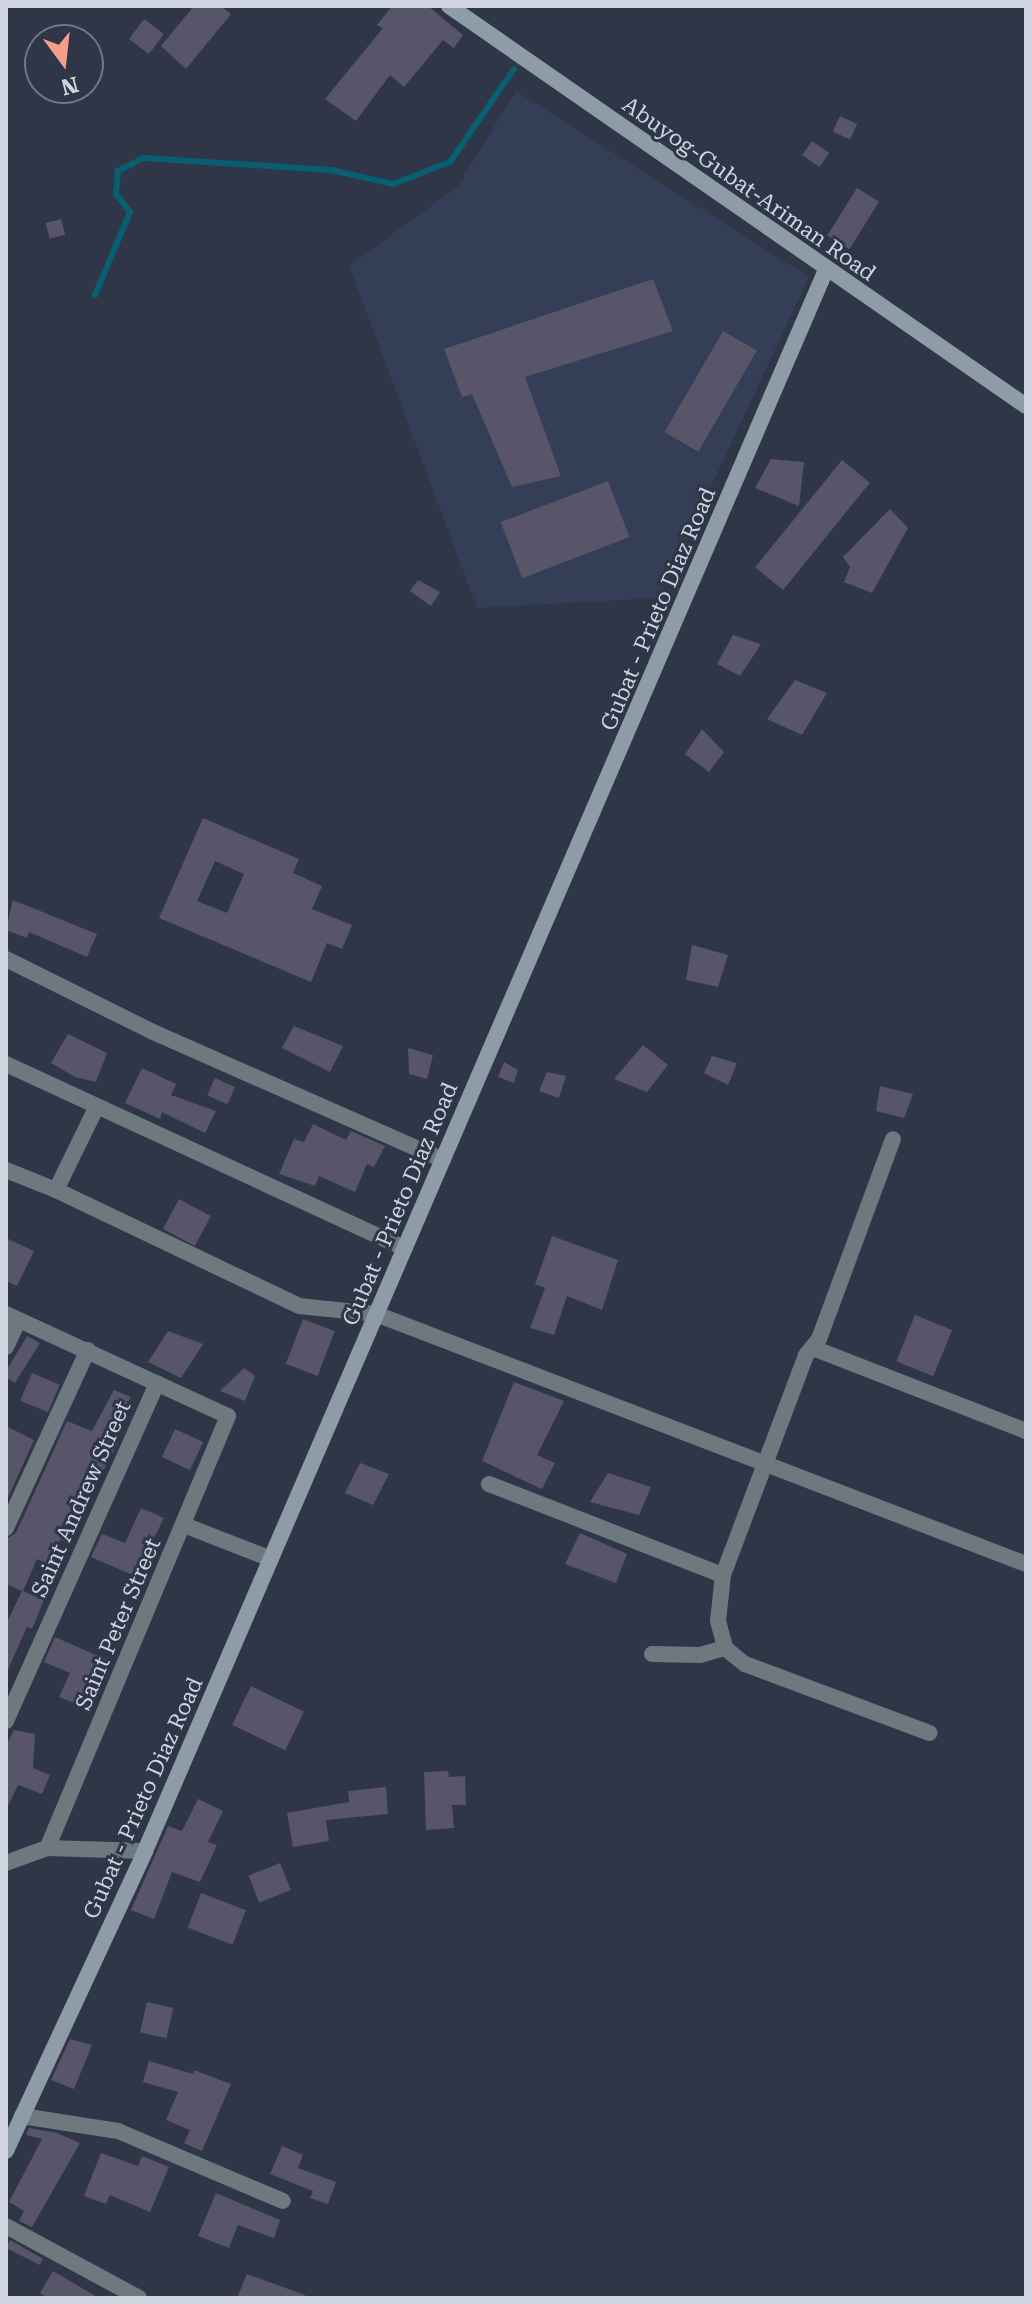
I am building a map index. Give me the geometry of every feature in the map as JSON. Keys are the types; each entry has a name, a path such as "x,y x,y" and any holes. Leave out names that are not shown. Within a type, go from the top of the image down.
{"main road":[{"name":"Abuyog-Gubat-Ariman Road","path":"449,6 1026,406"},
{"name":"Gubat - Prieto Diaz Road","path":"6,2151 145,1851 826,270"}],"street":[{"path":"6,959 153,1032 443,1160"},
{"path":"6,1064 405,1248"},
{"path":"56,1190 97,1106"},
{"path":"893,1139 813,1348 806,1355 723,1575 718,1621 725,1648 745,1664 930,1733"},
{"path":"6,1170 56,1190 299,1306 376,1314 1026,1564"},
{"path":"6,1347 12,1317 157,1383"},
{"path":"813,1348 1026,1431"},
{"path":"6,1528 88,1350"},
{"name":"Saint Peter Street","path":"47,1848 228,1416 157,1383"},
{"name":"Saint Andrew Street","path":"6,1721 157,1383"},
{"path":"489,1484 723,1575"},
{"path":"184,1525 271,1559"},
{"path":"652,1654 700,1655 725,1648"},
{"path":"6,1863 47,1848 145,1851"},
{"path":"22,2116 118,2131 283,2201"},
{"path":"6,2226 139,2298"}],"shaded area":[{"path":"516,91 809,277 659,598 477,608 349,266 457,187"}],"building":[{"path":"194,6 221,6 231,14 186,69 161,46"},
{"path":"392,6 428,6 463,35 454,48 443,40 404,87 390,75 356,121 325,99 383,28 377,25"},
{"path":"144,19 164,34 149,54 129,39"},
{"path":"840,116 857,124 850,139 833,131"},
{"path":"812,141 829,153 819,167 802,155"},
{"path":"857,188 879,202 849,249 827,235"},
{"path":"61,219 65,234 50,239 46,223"},
{"path":"653,279 673,331 525,377 561,476 512,487 472,394 462,397 444,349"},
{"path":"723,331 757,350 698,452 664,432"},
{"path":"771,459 804,462 799,506 755,488"},
{"path":"842,460 870,483 783,590 755,567"},
{"path":"608,481 630,537 522,578 501,522"},
{"path":"890,509 908,528 872,593 844,582 850,567 843,557"},
{"path":"418,580 440,592 431,606 410,591"},
{"path":"733,635 761,644 740,676 717,664"},
{"path":"795,680 827,693 802,735 767,719"},
{"path":"702,729 724,752 709,772 685,754"},
{"path":"203,818 299,859 293,873 322,886 312,909 352,925 342,949 327,943 311,982 159,918","holes":["215,861 244,874 227,913 197,901"]},
{"path":"13,900 97,934 87,957 29,932 27,938 6,930"},
{"path":"692,945 728,955 718,987 686,980"},
{"path":"294,1026 343,1046 330,1072 282,1048"},
{"path":"68,1034 107,1053 96,1082 75,1077 51,1063"},
{"path":"643,1045 668,1065 647,1092 614,1079"},
{"path":"408,1048 433,1055 427,1079 409,1074"},
{"path":"712,1056 737,1063 728,1085 704,1073"},
{"path":"504,1062 518,1070 514,1083 498,1077"},
{"path":"142,1068 176,1084 171,1095 216,1111 205,1133 162,1112 160,1119 125,1103"},
{"path":"547,1072 566,1076 559,1098 539,1091"},
{"path":"215,1078 235,1087 227,1104 207,1095"},
{"path":"880,1086 913,1094 904,1118 876,1111"},
{"path":"313,1124 346,1140 351,1131 385,1146 374,1167 367,1164 355,1192 319,1176 315,1186 279,1174 294,1139 304,1142"},
{"path":"179,1199 211,1216 195,1246 163,1229"},
{"path":"552,1236 618,1260 602,1310 567,1296 554,1335 530,1328 545,1288 535,1284"},
{"path":"6,1238 34,1251 17,1286 6,1281"},
{"path":"915,1315 952,1330 933,1376 896,1361"},
{"path":"303,1319 335,1331 318,1376 286,1364"},
{"path":"168,1331 203,1344 181,1378 148,1362"},
{"path":"27,1336 40,1343 15,1383 6,1377 6,1371"},
{"path":"244,1368 255,1376 245,1401 220,1391"},
{"path":"32,1373 60,1385 48,1412 20,1401"},
{"path":"514,1382 564,1401 537,1455 555,1463 542,1489 482,1461"},
{"path":"114,1390 131,1397 120,1414 124,1416 113,1440 118,1443 65,1542 60,1539 48,1564 37,1559 23,1591 44,1600 32,1629 27,1627 6,1674 6,1624 22,1591 6,1584 6,1539 16,1533 67,1421 92,1431"},
{"path":"6,1426 34,1440 6,1502"},
{"path":"175,1429 203,1442 190,1470 162,1457"},
{"path":"360,1463 389,1474 373,1505 345,1493"},
{"path":"608,1473 651,1487 639,1515 590,1502"},
{"path":"141,1508 164,1518 135,1576 91,1557 102,1534 125,1543"},
{"path":"580,1533 627,1554 616,1583 565,1564"},
{"path":"55,1637 107,1660 87,1708 59,1697 70,1673 44,1662"},
{"path":"251,1686 304,1712 285,1751 232,1725"},
{"path":"14,1730 35,1734 33,1768 50,1775 42,1794 18,1785 6,1810 6,1745"},
{"path":"448,1771 449,1777 465,1776 466,1805 452,1805 454,1828 426,1830 424,1772"},
{"path":"386,1787 388,1814 326,1820 329,1841 293,1847 287,1813 349,1802 348,1791"},
{"path":"198,1799 223,1811 208,1842 217,1845 200,1882 172,1872 154,1919 131,1910 168,1826 182,1831"},
{"path":"280,1863 291,1890 259,1903 248,1876"},
{"path":"201,1893 246,1910 233,1945 188,1928"},
{"path":"147,2002 173,2008 166,2038 140,2032"},
{"path":"70,2039 92,2045 74,2089 51,2080"},
{"path":"149,2061 193,2074 194,2070 231,2084 202,2151 184,2143 190,2130 166,2120 178,2092 143,2082"},
{"path":"29,2128 57,2133 80,2143 32,2227 19,2221 24,2211 9,2202 42,2139 26,2135"},
{"path":"282,2146 303,2155 298,2168 336,2182 328,2204 310,2198 313,2191 270,2174"},
{"path":"101,2153 138,2166 142,2156 169,2167 150,2212 110,2195 106,2204 84,2196"},
{"path":"216,2193 280,2220 274,2238 238,2225 229,2248 198,2236"},
{"path":"10,2240 43,2259 40,2265 6,2248"},
{"path":"53,2271 99,2298 48,2298 40,2293"},
{"path":"247,2274 305,2295 305,2298 237,2298"}],"waterway":[{"path":"95,295 130,212 116,194 118,171 144,158 331,170 393,184 450,162 514,69"}]}
